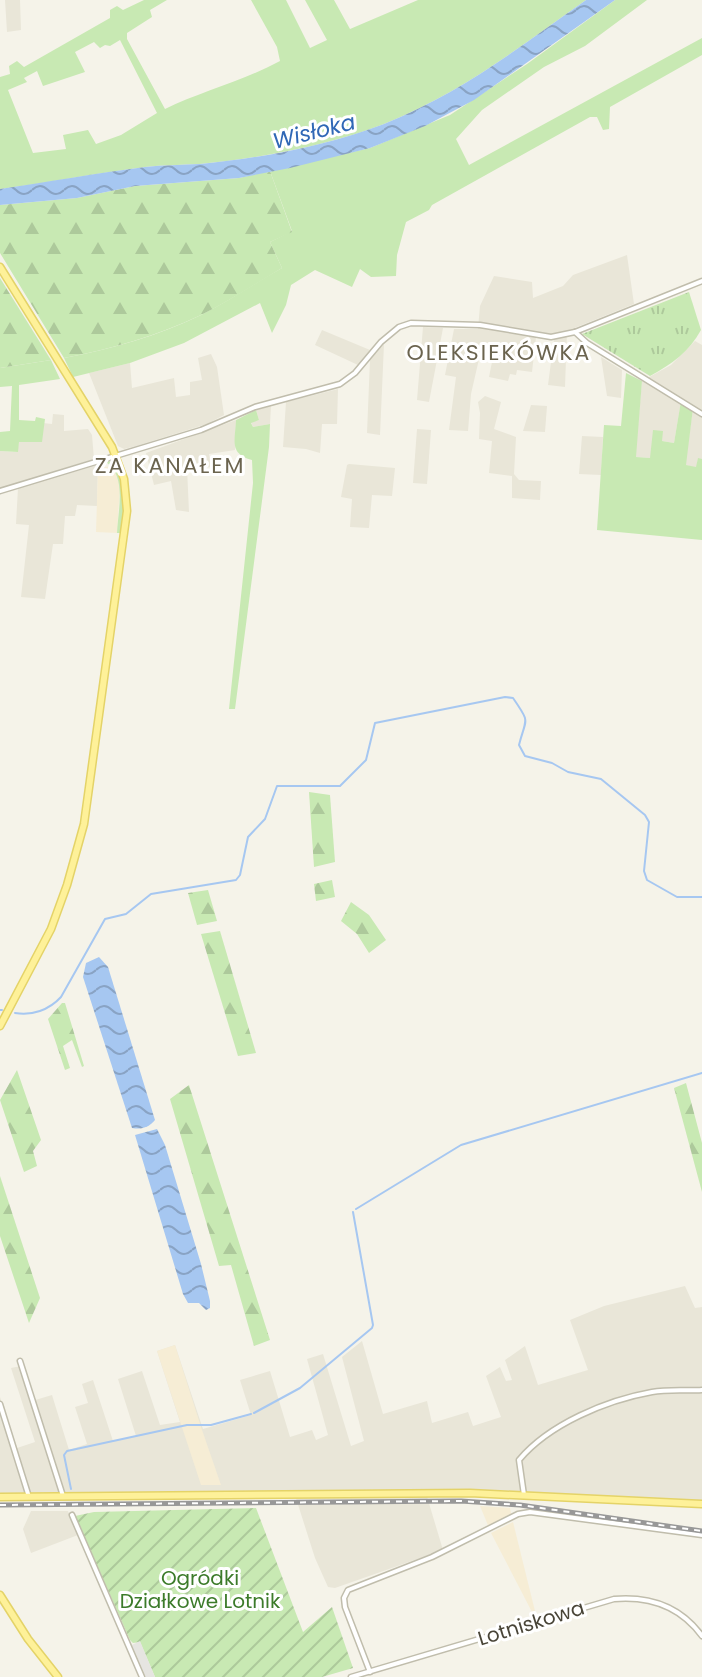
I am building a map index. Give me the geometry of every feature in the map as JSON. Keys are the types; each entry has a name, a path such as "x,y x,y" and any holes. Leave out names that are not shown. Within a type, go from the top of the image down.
{"main road":[{"path":"0,267 98,422 116,456 126,492 127,527 84,824 51,929 0,1026"},
{"path":"0,1497 440,1492 702,1504"},
{"path":"0,1595 21,1629 58,1677"}],"street":[{"path":"0,491 201,430 255,407 340,384 355,373 391,331 411,323 480,325 551,337 575,332 702,281"},
{"path":"575,332 608,357 702,414"},
{"path":"20,1361 63,1496"},
{"path":"524,1495 519,1460 552,1432 581,1416 633,1396 656,1391 702,1390"},
{"path":"0,1404 29,1497"},
{"path":"370,1672 345,1607 344,1598 348,1590 432,1557 518,1514 530,1512 702,1535"},
{"path":"72,1515 142,1677"},
{"name":"Lotniskowa","path":"351,1677 614,1599 643,1599 666,1606 689,1620 702,1636"}],"shaded area":[{"path":"5,0 20,0 21,30 7,32"},
{"path":"627,255 634,304 567,331 565,387 548,385 554,339 536,337 532,372 517,370 516,375 510,374 508,381 489,377 492,362 479,359 471,394 468,431 449,430 456,377 445,375 454,329 478,329 480,306 494,276 532,282 533,298 563,286 573,275"},
{"path":"423,327 443,328 429,402 417,400"},
{"path":"322,330 370,350 358,365 315,345"},
{"path":"695,341 702,345 702,459 698,459 697,468 685,465 693,408 681,402 674,443 662,441 650,458 635,457 642,381 671,365"},
{"path":"384,344 380,435 367,433 370,360"},
{"path":"211,354 217,367 224,415 207,424 136,446 124,449 118,446 89,373 130,363 132,388 174,378 176,397 190,395 190,382 202,380 198,358"},
{"path":"601,357 622,370 621,398 607,396"},
{"path":"338,389 337,424 322,424 320,453 283,447 286,402"},
{"path":"485,396 501,402 494,429 516,437 514,474 519,480 541,481 540,500 512,498 512,476 489,473 492,441 479,439 478,402"},
{"path":"531,405 547,406 545,432 523,431"},
{"path":"271,406 270,424 253,427 251,422 259,420 256,410"},
{"path":"53,414 64,415 64,431 88,429 92,435 94,459 0,488 0,451 17,452 19,442 43,423 52,424"},
{"path":"236,420 235,450 209,454 211,467 187,468 189,512 176,510 171,481 154,485 146,453"},
{"path":"417,429 431,430 427,484 413,483"},
{"path":"582,436 603,437 601,475 579,474"},
{"path":"349,464 395,468 392,496 372,495 369,528 350,527 352,499 341,497"},
{"path":"98,465 97,506 77,505 75,516 65,516 63,544 53,544 45,599 21,597 29,525 16,524 18,488"},
{"path":"113,466 120,486 117,533 96,532 98,468"},
{"path":"685,1286 695,1308 702,1307 702,1502 425,1490 443,1550 335,1588 328,1587 315,1558 294,1492 0,1493 0,1397 17,1448 35,1442 11,1368 21,1366 32,1401 52,1395 69,1450 87,1444 75,1407 88,1403 82,1384 93,1380 113,1441 136,1436 118,1379 142,1371 160,1425 180,1422 157,1351 175,1345 203,1429 251,1415 240,1380 270,1371 290,1437 312,1430 316,1440 328,1435 307,1359 323,1354 351,1446 364,1441 342,1357 362,1341 383,1414 427,1401 432,1423 468,1412 473,1426 501,1417 486,1376 500,1367 506,1381 512,1380 505,1360 525,1346 538,1385 588,1370 570,1320 604,1306"},
{"path":"175,1345 221,1485 201,1485 157,1351"},
{"path":"480,1506 510,1508 512,1519 490,1530"},
{"path":"31,1511 68,1511 78,1535 31,1553 23,1529"},
{"path":"513,1522 535,1611 532,1612 491,1533"},
{"path":"140,1641 155,1677 146,1677 132,1645"}],"green space":[{"path":"144,0 167,0 150,10 152,17 127,33 127,39 165,109 280,61 277,47 251,0 286,0 310,48 327,40 305,0 334,0 350,29 418,0 586,0 465,83 413,111 363,132 317,145 245,159 145,167 0,189 0,77 10,74 9,66 17,61 24,67 110,18 110,10 117,6 123,10","holes":["120,40 157,113 121,135 96,144 88,130 63,135 66,149 33,153 8,90 27,82 24,78 37,71 43,86 85,72 75,52 94,42 100,48"]},
{"path":"615,0 647,0 585,46 544,67 482,110 456,139 469,165 702,38 702,55 610,107 609,129 603,130 597,117 590,117 406,222 397,255 396,276 371,277 360,269 352,287 315,270 291,285 286,305 272,333 260,303 184,343 130,363 73,377 64,358 134,341 185,323 282,268 270,242 292,231 270,171 370,148 450,115"},
{"path":"270,171 292,232 270,242 282,268 201,315 134,341 64,358 0,253 0,205 77,198 135,186 239,178"},
{"path":"0,278 51,360 0,368"},
{"path":"689,292 701,330 679,357 650,376 582,334"},
{"path":"51,360 60,379 19,385 19,420 45,419 42,442 19,442 18,452 0,451 0,432 10,431 12,386 0,387 0,368"},
{"path":"626,373 642,381 636,457 650,458 653,430 663,431 662,441 674,443 681,401 693,408 686,465 696,467 698,458 702,459 702,540 597,530 604,425 621,426"},
{"path":"256,410 259,420 251,423 253,427 270,424 269,447 235,709 229,709 253,483 252,460 240,454 235,446 236,420"},
{"path":"111,461 120,476 124,496 125,516 121,533 117,533 119,485 113,468 106,462"},
{"path":"309,792 330,795 335,862 314,867"},
{"path":"332,880 335,897 316,901 314,884"},
{"path":"208,890 217,921 197,925 188,893"},
{"path":"351,902 369,915 386,940 369,953 357,934 341,921"},
{"path":"220,931 256,1053 238,1056 201,934"},
{"path":"65,1003 84,1066 72,1040 63,1046 70,1068 65,1070 48,1019"},
{"path":"17,1070 41,1140 33,1151 37,1166 24,1172 0,1100"},
{"path":"686,1083 702,1143 702,1192 674,1088"},
{"path":"189,1085 270,1340 254,1346 231,1265 219,1266 170,1099"},
{"path":"0,1176 40,1298 29,1323 0,1236"},
{"name":"Ogródki Działkowe Lotnik","path":"256,1508 303,1632 332,1607 353,1668 322,1677 155,1677 140,1642 130,1640 75,1516 94,1512"}],"water":[{"path":"586,0 615,0 474,100 425,126 370,148 239,178 135,186 77,198 0,205 0,189 145,167 246,158 317,145 362,132 413,111 465,83"},
{"path":"99,957 108,967 155,1120 142,1128 132,1128 83,977 86,963"},
{"path":"157,1129 165,1145 201,1264 210,1301 210,1308 206,1310 199,1303 188,1303 183,1294 135,1135"}],"waterway":[{"path":"15,1013 40,1011 61,997 105,919 126,914 151,894 236,880 240,875 248,837 265,819 277,786 340,786 366,760 375,723 505,697 513,698 525,717 519,745 525,756 552,763 568,772 601,779 645,815 649,822 644,871 647,880 677,897 702,897"},
{"path":"356,1209 461,1145 702,1073"},
{"path":"254,1413 300,1388 372,1328 353,1212"},
{"path":"71,1489 64,1455 67,1451 187,1425 211,1425 251,1414"}],"railway":[{"path":"0,1505 461,1501 520,1505 702,1531"}],"district":[{"name":"OLEKSIEKÓWKA","path":"499,352"},
{"name":"ZA KANAŁEM","path":"170,465"}],"water label":[{"name":"Wisłoka","path":"314,131"}]}
